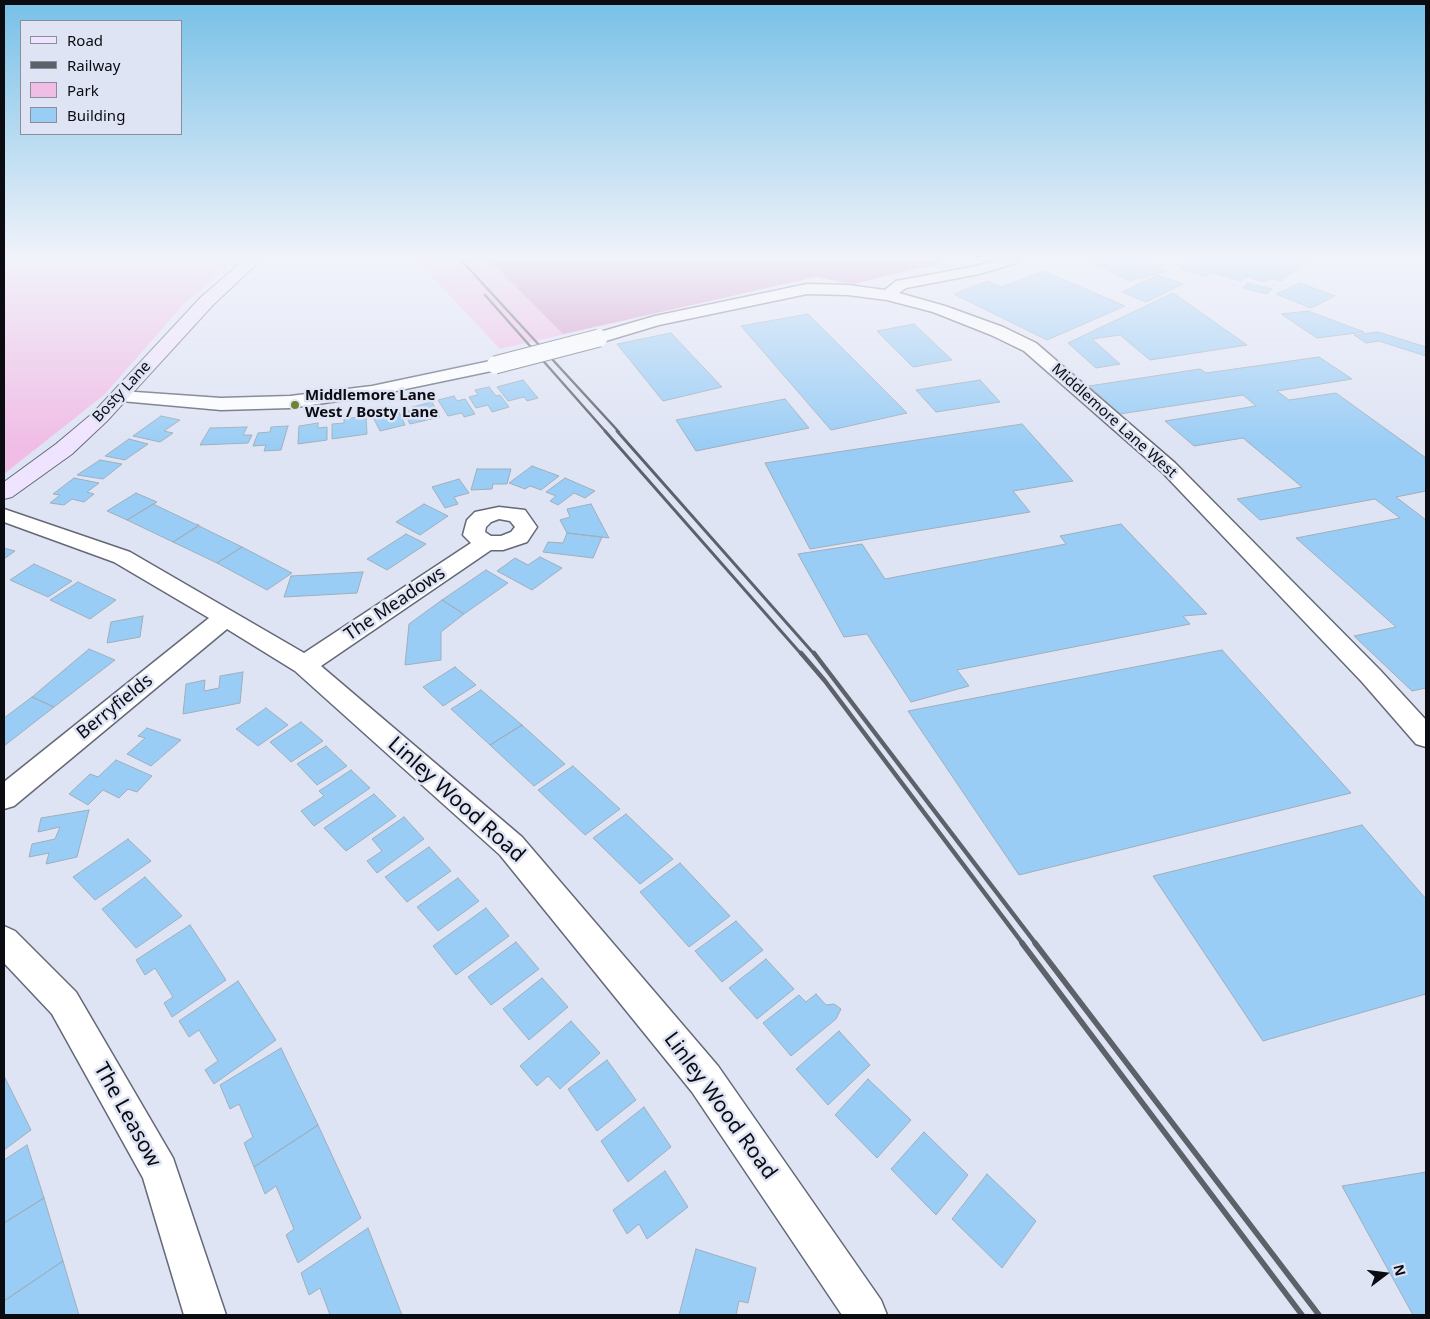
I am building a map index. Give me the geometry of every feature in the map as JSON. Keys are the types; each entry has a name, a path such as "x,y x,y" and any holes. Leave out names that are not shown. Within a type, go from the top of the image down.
{"main road":[{"name":"Bosty Lane","path":"4,492 64,449 121,396 188,322"}],"street":[{"name":"Middlemore Lane West","path":"121,396 222,404 290,402 372,391 496,365 653,322"},
{"name":"Middlemore Lane West","path":"972,322 1030,347 1168,467 1371,676 1426,737"},
{"name":"Linley Wood Road","path":"4,515 122,557 226,616 304,665 511,846 705,1079 866,1315"},
{"name":"The Meadows","path":"304,665 486,543"},
{"name":"Berryfields","path":"4,798 226,616"},
{"name":"The Leasow","path":"4,941 64,1003 160,1171 205,1315"}],"green space":[{"path":"4,322 169,322 104,395 4,474"},
{"path":"474,322 620,322 500,349"}],"shaded area":[{"path":"551,322 618,322 563,334"}],"building":[{"path":"766,322 816,322 907,413 831,430 741,326"},
{"path":"1010,322 1089,322 1047,340"},
{"path":"1113,322 1214,322 1247,345 1150,360 1120,335 1092,339 1120,364 1096,368 1068,343"},
{"path":"1292,322 1336,322 1364,332 1317,338"},
{"path":"914,324 952,360 913,367 877,331"},
{"path":"1378,332 1426,347 1426,356 1379,341 1366,343 1354,335"},
{"path":"671,333 722,387 663,401 617,344"},
{"path":"1319,357 1352,379 1277,391 1289,400 1336,393 1426,458 1426,491 1396,497 1426,520 1426,688 1412,691 1354,636 1396,627 1296,538 1400,518 1375,499 1260,520 1237,499 1302,487 1243,438 1194,446 1165,421 1256,406 1243,395 1120,414 1089,386 1200,369 1206,373"},
{"path":"523,380 538,398 527,401 524,397 508,401 497,387"},
{"path":"980,380 1000,402 936,412 916,390"},
{"path":"489,387 496,396 500,395 509,407 492,412 488,405 476,408 469,397 478,395 475,390"},
{"path":"454,396 457,401 465,399 475,414 464,417 462,413 448,416 438,400"},
{"path":"785,399 809,428 696,451 676,420"},
{"path":"432,402 440,417 410,424 404,412 413,410 412,407"},
{"path":"387,412 388,415 399,412 405,425 380,431 372,415"},
{"path":"161,416 180,420 164,431 173,433 160,442 133,436"},
{"path":"366,416 367,434 332,439 332,424 344,423 344,419"},
{"path":"318,423 318,428 327,427 327,440 298,444 299,426"},
{"path":"1022,424 1073,481 1013,491 1030,512 810,549 765,463"},
{"path":"288,426 281,450 264,451 266,445 253,446 258,433 270,432 271,427"},
{"path":"247,427 243,435 252,435 248,443 200,445 210,428"},
{"path":"129,439 148,444 125,460 105,456"},
{"path":"100,460 122,464 103,479 77,475"},
{"path":"532,466 559,476 541,490 530,486 525,489 509,483"},
{"path":"477,469 511,469 507,484 493,484 492,489 471,490"},
{"path":"74,478 99,483 87,492 94,494 84,502 72,499 64,505 50,503 60,495 53,494"},
{"path":"565,478 595,491 585,498 574,493 558,505 550,501 556,496 546,492"},
{"path":"459,479 469,493 454,497 458,504 445,508 432,487"},
{"path":"136,493 157,502 127,520 107,511"},
{"path":"153,504 199,525 173,542 127,520"},
{"path":"424,504 448,516 420,535 396,522"},
{"path":"591,504 609,538 567,533 560,520 570,517 567,509"},
{"path":"1121,524 1207,614 1183,616 1190,624 957,670 969,686 911,702 867,634 844,637 798,554 862,544 885,579 1066,544 1060,536"},
{"path":"199,526 242,547 217,563 173,542"},
{"path":"567,533 602,537 593,558 543,552 548,542 563,543"},
{"path":"406,534 426,544 387,570 367,559"},
{"path":"242,547 292,573 267,590 217,563"},
{"path":"4,548 15,551 4,559"},
{"path":"540,557 562,568 532,590 497,571 515,558 528,565"},
{"path":"34,564 72,581 48,597 10,580"},
{"path":"486,570 508,583 464,614 442,600"},
{"path":"363,572 357,593 284,597 291,576"},
{"path":"78,582 116,600 90,619 50,600"},
{"path":"442,600 464,614 441,632 441,660 405,665 409,624"},
{"path":"143,616 140,637 107,643 111,622"},
{"path":"89,649 115,660 54,707 32,697"},
{"path":"1222,650 1351,793 1019,875 908,711"},
{"path":"455,667 476,685 443,706 423,687"},
{"path":"243,672 240,703 183,714 186,684 205,680 204,691 219,688 220,676"},
{"path":"481,690 522,725 490,745 451,709"},
{"path":"32,697 54,707 4,746 4,718"},
{"path":"266,708 288,725 258,746 236,729"},
{"path":"301,722 323,741 291,762 270,742"},
{"path":"522,725 565,764 534,786 490,745"},
{"path":"147,728 181,740 151,766 127,754 145,738 138,736"},
{"path":"326,746 347,766 317,785 297,764"},
{"path":"116,760 152,776 137,792 128,789 119,798 103,790 88,805 69,794 90,774 98,777"},
{"path":"573,766 620,809 585,835 538,790"},
{"path":"351,770 370,788 314,826 301,811 324,796 319,791"},
{"path":"374,794 396,816 346,851 324,828"},
{"path":"89,810 77,857 46,864 49,853 29,857 32,844 55,839 60,827 38,832 41,818"},
{"path":"626,814 673,859 640,884 593,838"},
{"path":"404,817 424,839 377,873 367,861 382,851 372,839"},
{"path":"1362,825 1426,899 1426,994 1263,1041 1153,876"},
{"path":"128,839 151,861 95,900 73,877"},
{"path":"429,847 451,871 407,902 385,877"},
{"path":"680,863 730,916 689,947 640,892"},
{"path":"145,877 182,916 136,948 102,909"},
{"path":"458,878 479,901 438,931 417,907"},
{"path":"486,908 509,936 456,975 433,946"},
{"path":"736,921 763,950 722,982 695,951"},
{"path":"190,925 226,980 172,1017 164,1003 173,997 155,968 145,975 136,960"},
{"path":"516,942 539,969 491,1005 468,977"},
{"path":"766,959 794,989 757,1019 729,988"},
{"path":"542,978 568,1007 529,1040 503,1009"},
{"path":"238,981 276,1040 214,1084 205,1070 218,1061 199,1030 189,1037 179,1021"},
{"path":"816,994 826,1005 834,1004 841,1009 836,1019 791,1056 763,1023 799,995 806,1002"},
{"path":"571,1021 600,1053 560,1089 548,1076 537,1086 520,1066"},
{"path":"839,1031 870,1065 828,1105 796,1069"},
{"path":"281,1048 318,1125 254,1167 244,1143 253,1137 239,1104 230,1109 220,1085"},
{"path":"607,1060 636,1100 597,1131 568,1089"},
{"path":"4,1076 31,1130 4,1150"},
{"path":"868,1079 911,1120 877,1158 835,1115"},
{"path":"644,1107 671,1147 628,1182 601,1141"},
{"path":"318,1125 361,1218 298,1263 286,1235 294,1229 276,1186 265,1194 254,1167"},
{"path":"924,1132 968,1175 936,1215 891,1169"},
{"path":"27,1145 44,1198 4,1223 4,1160"},
{"path":"665,1171 688,1207 647,1239 639,1224 627,1234 613,1210"},
{"path":"1426,1172 1426,1315 1413,1315 1342,1186"},
{"path":"987,1174 1036,1221 1002,1268 952,1219"},
{"path":"44,1198 63,1261 4,1301 4,1223"},
{"path":"368,1228 402,1315 330,1315 320,1288 309,1295 301,1273"},
{"path":"696,1249 756,1268 748,1303 739,1301 736,1315 679,1315"},
{"path":"63,1261 79,1315 4,1315 4,1301"}],"railway":[{"path":"508,322 606,432"},
{"path":"518,322 619,432"},
{"path":"605,431 802,655"},
{"path":"617,431 815,655"},
{"path":"801,653 825,681 1023,944"},
{"path":"814,653 1036,944"},
{"path":"1022,943 1302,1315"},
{"path":"1035,943 1319,1315"}],"place":[{"name":"Middlemore Lane West / Bosty Lane","path":"295,405"}]}
